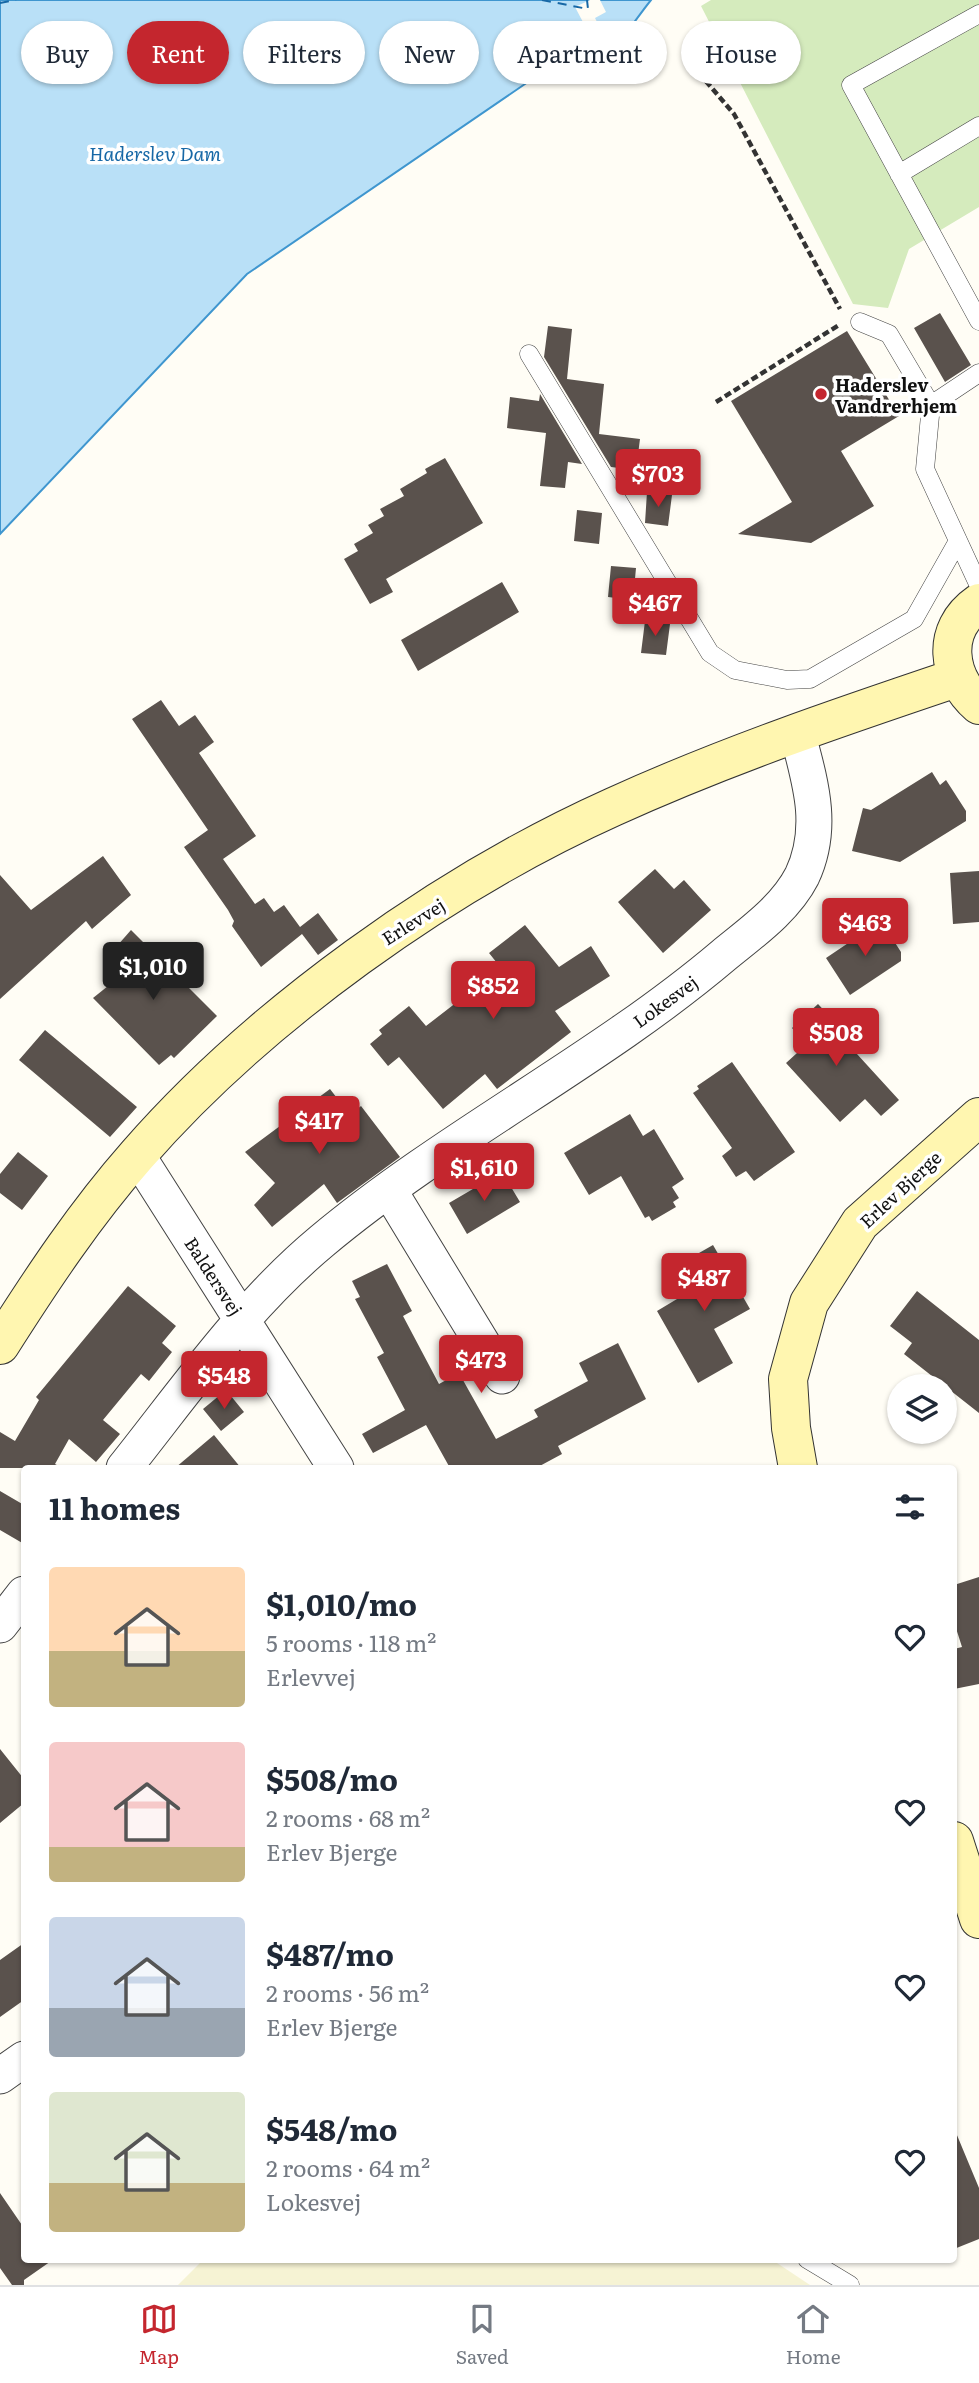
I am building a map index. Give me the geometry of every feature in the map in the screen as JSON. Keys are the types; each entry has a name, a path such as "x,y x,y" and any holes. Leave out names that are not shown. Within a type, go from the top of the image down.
{"street":[{"path":"967,691 951,660 952,641 959,624 979,603"},
{"name":"Erlevvej","path":"0,1345 54,1261 137,1155 240,1052 376,944 494,870 612,807 797,732 967,691"},
{"name":"Lokesvej","path":"126,1465 242,1320 321,1241 389,1190 681,991 776,912 801,877 814,841 814,797 797,732"},
{"name":"Erlev Bjerge","path":"797,1465 791,1428 788,1378 809,1303 860,1223 979,1117"},
{"name":"Baldersvej","path":"137,1155 334,1465"},
{"path":"389,1190 502,1376"},
{"path":"0,1625 21,1598"},
{"path":"965,1854 979,1919"},
{"path":"0,2076 21,2061"}],"lane":[{"path":"979,14 851,85 979,321"},
{"path":"899,174 979,126"},
{"path":"860,322 889,334 932,405 925,469 979,586"},
{"path":"529,354 710,653 735,670 787,680 810,679 914,619 958,541"},
{"path":"932,405 979,373"},
{"path":"814,2263 850,2285"}],"path":[{"path":"708,84 734,114 846,321 716,402"}],"shaded area":[{"path":"200,2263 777,2263 810,2285 178,2285"}],"green space":[{"path":"711,0 979,0 979,207 909,249 888,308 853,304 741,84 801,84 801,21 709,21 701,6"}],"water":[{"name":"Haderslev Dam","path":"0,0 651,0 635,21 493,21 493,84 525,84 247,274 0,534"}],"pier":[{"path":"590,0 600,0 606,12 595,18 596,21 582,21 575,7"}],"building":[{"path":"940,313 971,365 945,382 914,328"},
{"path":"548,326 572,329 567,379 604,384 599,434 640,439 636,470 611,467 544,357"},
{"path":"847,331 899,416 841,451 874,506 811,543 738,534 792,502 731,401"},
{"path":"540,394 582,464 568,462 565,488 540,486 546,433 507,428 510,397 539,401"},
{"path":"445,458 483,523 386,579 393,592 370,604 344,559 358,551 354,544 373,533 368,525 384,516 380,509 404,496 400,489 427,473 425,469"},
{"path":"647,492 672,495 668,526 645,523"},
{"path":"577,510 602,513 599,544 574,541"},
{"path":"611,566 636,568 633,600 608,597"},
{"path":"502,582 519,612 418,671 401,640"},
{"path":"645,621 670,624 666,655 641,653"},
{"path":"161,700 179,726 195,715 214,742 199,753 256,836 223,859 255,904 264,898 274,912 284,905 300,927 318,913 338,940 318,955 302,934 261,967 232,926 234,921 228,910 184,847 208,830 132,719"},
{"path":"932,772 940,785 946,780 966,811 966,821 900,862 852,851 863,808 871,810"},
{"path":"103,856 131,895 92,929 86,921 0,999 0,875 31,910"},
{"path":"655,869 674,889 684,880 711,910 663,953 618,902"},
{"path":"979,871 979,922 953,924 950,873"},
{"path":"881,921 901,952 901,961 850,995 826,958"},
{"path":"525,925 559,967 591,946 610,976 555,1011 571,1032 497,1089 485,1074 443,1109 399,1057 388,1066 370,1044 382,1034 379,1030 409,1006 426,1026 501,968 489,953"},
{"path":"131,930 217,1016 174,1058 171,1055 159,1065 93,998 118,978 113,973 120,968 110,954"},
{"path":"818,1004 850,1038 846,1042 899,1100 881,1116 865,1099 840,1122 786,1063 807,1044 792,1028"},
{"path":"45,1030 137,1107 110,1137 19,1060"},
{"path":"732,1062 795,1152 754,1181 746,1171 736,1177 722,1156 732,1148 693,1093 699,1089 697,1086"},
{"path":"330,1089 350,1115 361,1106 400,1157 337,1203 324,1184 272,1227 254,1205 275,1183 245,1152"},
{"path":"630,1114 643,1136 654,1129 684,1179 672,1187 679,1198 673,1202 676,1207 652,1221 649,1216 645,1218 621,1176 589,1195 564,1153"},
{"path":"18,1152 48,1176 22,1210 0,1193 0,1174"},
{"path":"502,1172 520,1202 467,1234 449,1203"},
{"path":"713,1245 750,1309 714,1329 733,1363 698,1383 657,1311 692,1290 678,1265"},
{"path":"387,1264 412,1311 403,1316 439,1384 459,1373 496,1439 538,1417 534,1410 588,1381 579,1363 618,1343 646,1399 558,1446 562,1454 542,1465 448,1465 426,1425 373,1453 362,1434 405,1410 377,1357 384,1353 355,1299 360,1297 352,1281"},
{"path":"128,1286 176,1326 162,1343 172,1352 149,1381 141,1374 103,1420 120,1434 96,1462 69,1439 57,1465 0,1468 0,1432 15,1441 39,1400 36,1397"},
{"path":"917,1291 979,1340 979,1413 957,1396 957,1374 929,1374 904,1354 912,1343 890,1326"},
{"path":"226,1390 244,1412 221,1431 203,1409"},
{"path":"214,1435 239,1465 179,1465"},
{"path":"0,1491 21,1503 21,1542 0,1530"},
{"path":"979,1577 979,1684 957,1688 957,1648 962,1647 957,1631 957,1584"},
{"path":"0,1749 21,1775 21,1806 0,1823"},
{"path":"21,1945 21,2002 0,2017 0,1960"},
{"path":"957,2135 979,2188 979,2239 957,2248"},
{"path":"0,2193 21,2224 21,2263 48,2263 24,2280 24,2285 12,2285 0,2268"}],"ferry route":[{"path":"0,3 16,0"},
{"path":"542,0 588,9 587,0"}],"place":[{"name":"Haderslev Vandrerhjem","path":"821,394"}]}
